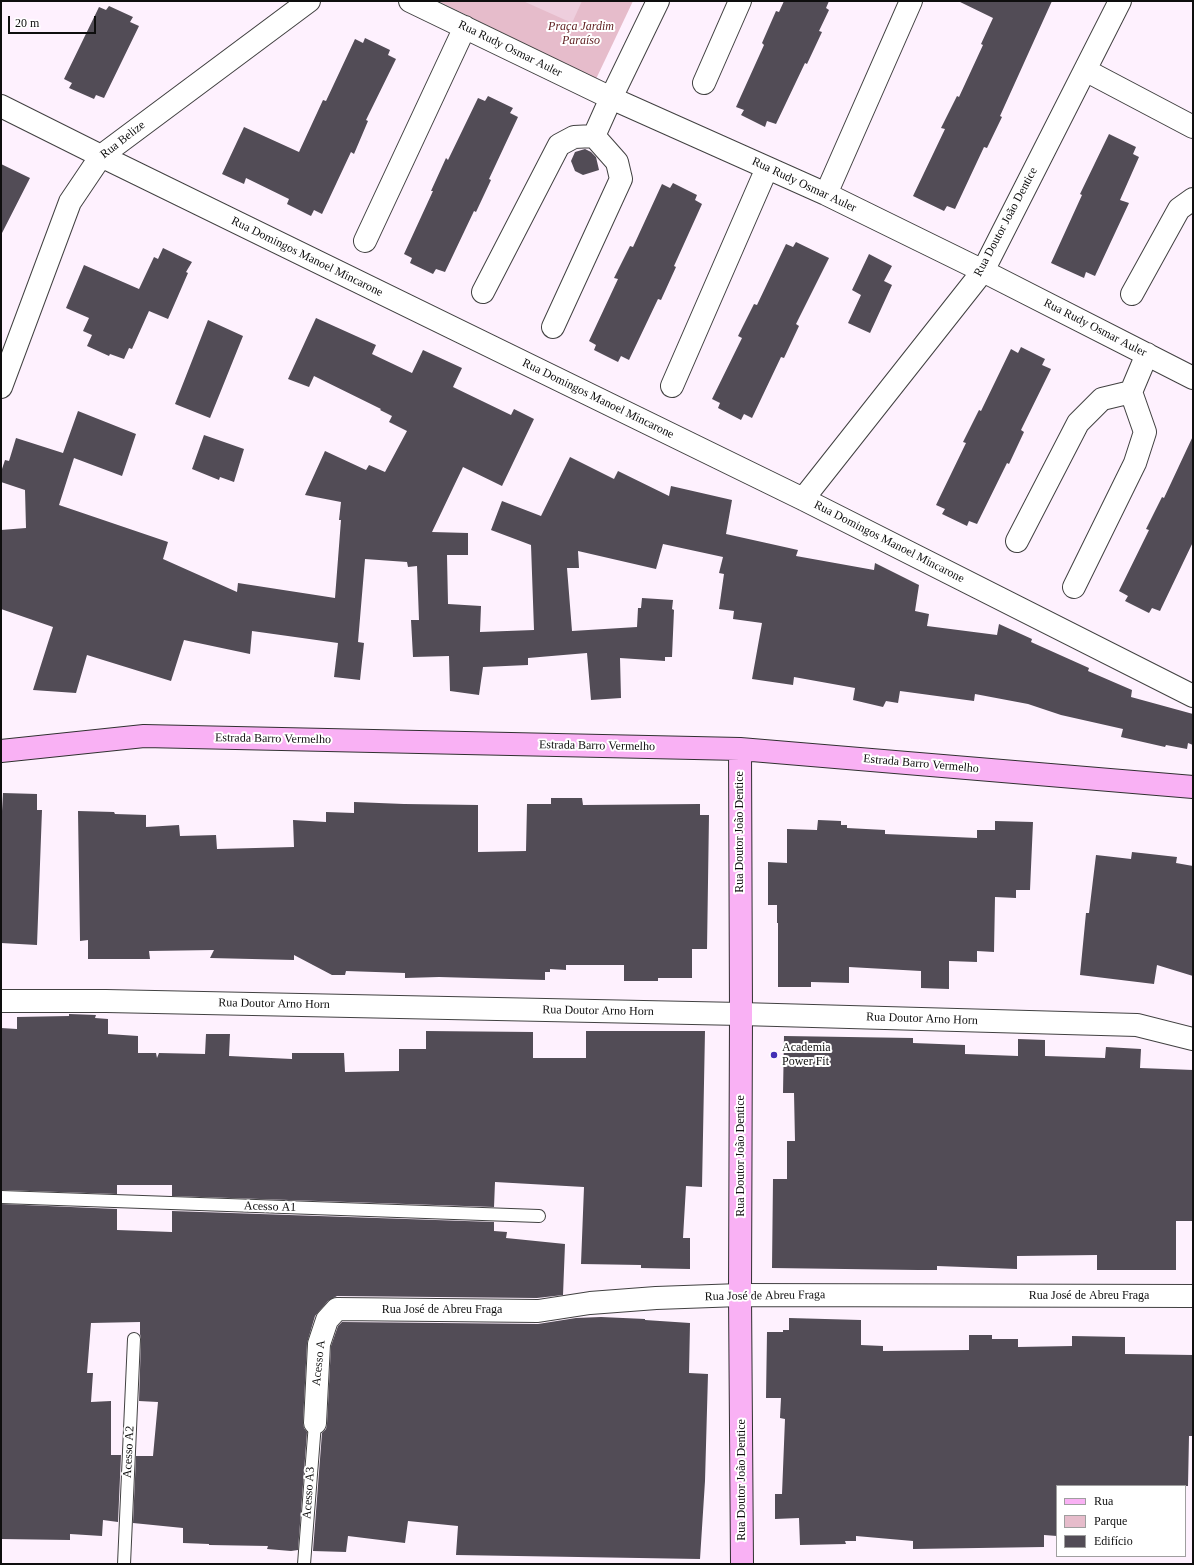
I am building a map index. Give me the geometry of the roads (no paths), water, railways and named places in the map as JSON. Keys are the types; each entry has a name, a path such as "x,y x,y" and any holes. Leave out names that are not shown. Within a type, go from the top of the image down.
{"street":[{"name":"Rua Belize","path":"1,387 70,202 101,156 309,1"},
{"name":"Rua Rudy Osmar Auler","path":"410,1 611,98 826,194 983,271 1193,378"},
{"path":"594,136 658,1"},
{"path":"704,83 740,1"},
{"path":"826,194 911,1"},
{"name":"Rua Doutor João Dentice","path":"803,499 983,271 1120,1"},
{"path":"365,241 465,27"},
{"path":"1085,70 1193,127"},
{"name":"Rua Domingos Manoel Mincarone","path":"1,106 803,499 1193,696"},
{"path":"483,292 559,145 574,137 594,136"},
{"path":"553,327 621,178 617,162 594,136"},
{"path":"672,386 767,168"},
{"path":"1132,294 1179,209 1193,198"},
{"path":"1074,587 1136,463 1146,432 1131,392 1147,354"},
{"path":"1017,541 1078,423 1102,399 1131,392"},
{"name":"Estrada Barro Vermelho","path":"1,751 144,736 740,749 1193,787"},
{"name":"Rua Doutor João Dentice","path":"740,749 740,1295 742,1564"},
{"name":"Rua Doutor Arno Horn","path":"1,1001 106,1001 741,1014 1137,1025 1193,1039"},
{"name":"Rua José de Abreu Fraga","path":"337,1309 538,1311 590,1303 656,1298 740,1295 1193,1296"},
{"name":"Acesso A","path":"315,1423 319,1344 327,1320 337,1309"}],"lane":[{"name":"Acesso A1","path":"1,1197 539,1216"},
{"name":"Acesso A2","path":"124,1564 134,1339"},
{"name":"Acesso A3","path":"304,1564 315,1423"}],"place":[{"name":"Academia Power Fit","path":"774,1055"}],"park label":[{"name":"Praça Jardim Paraíso","path":"581,34"}]}
